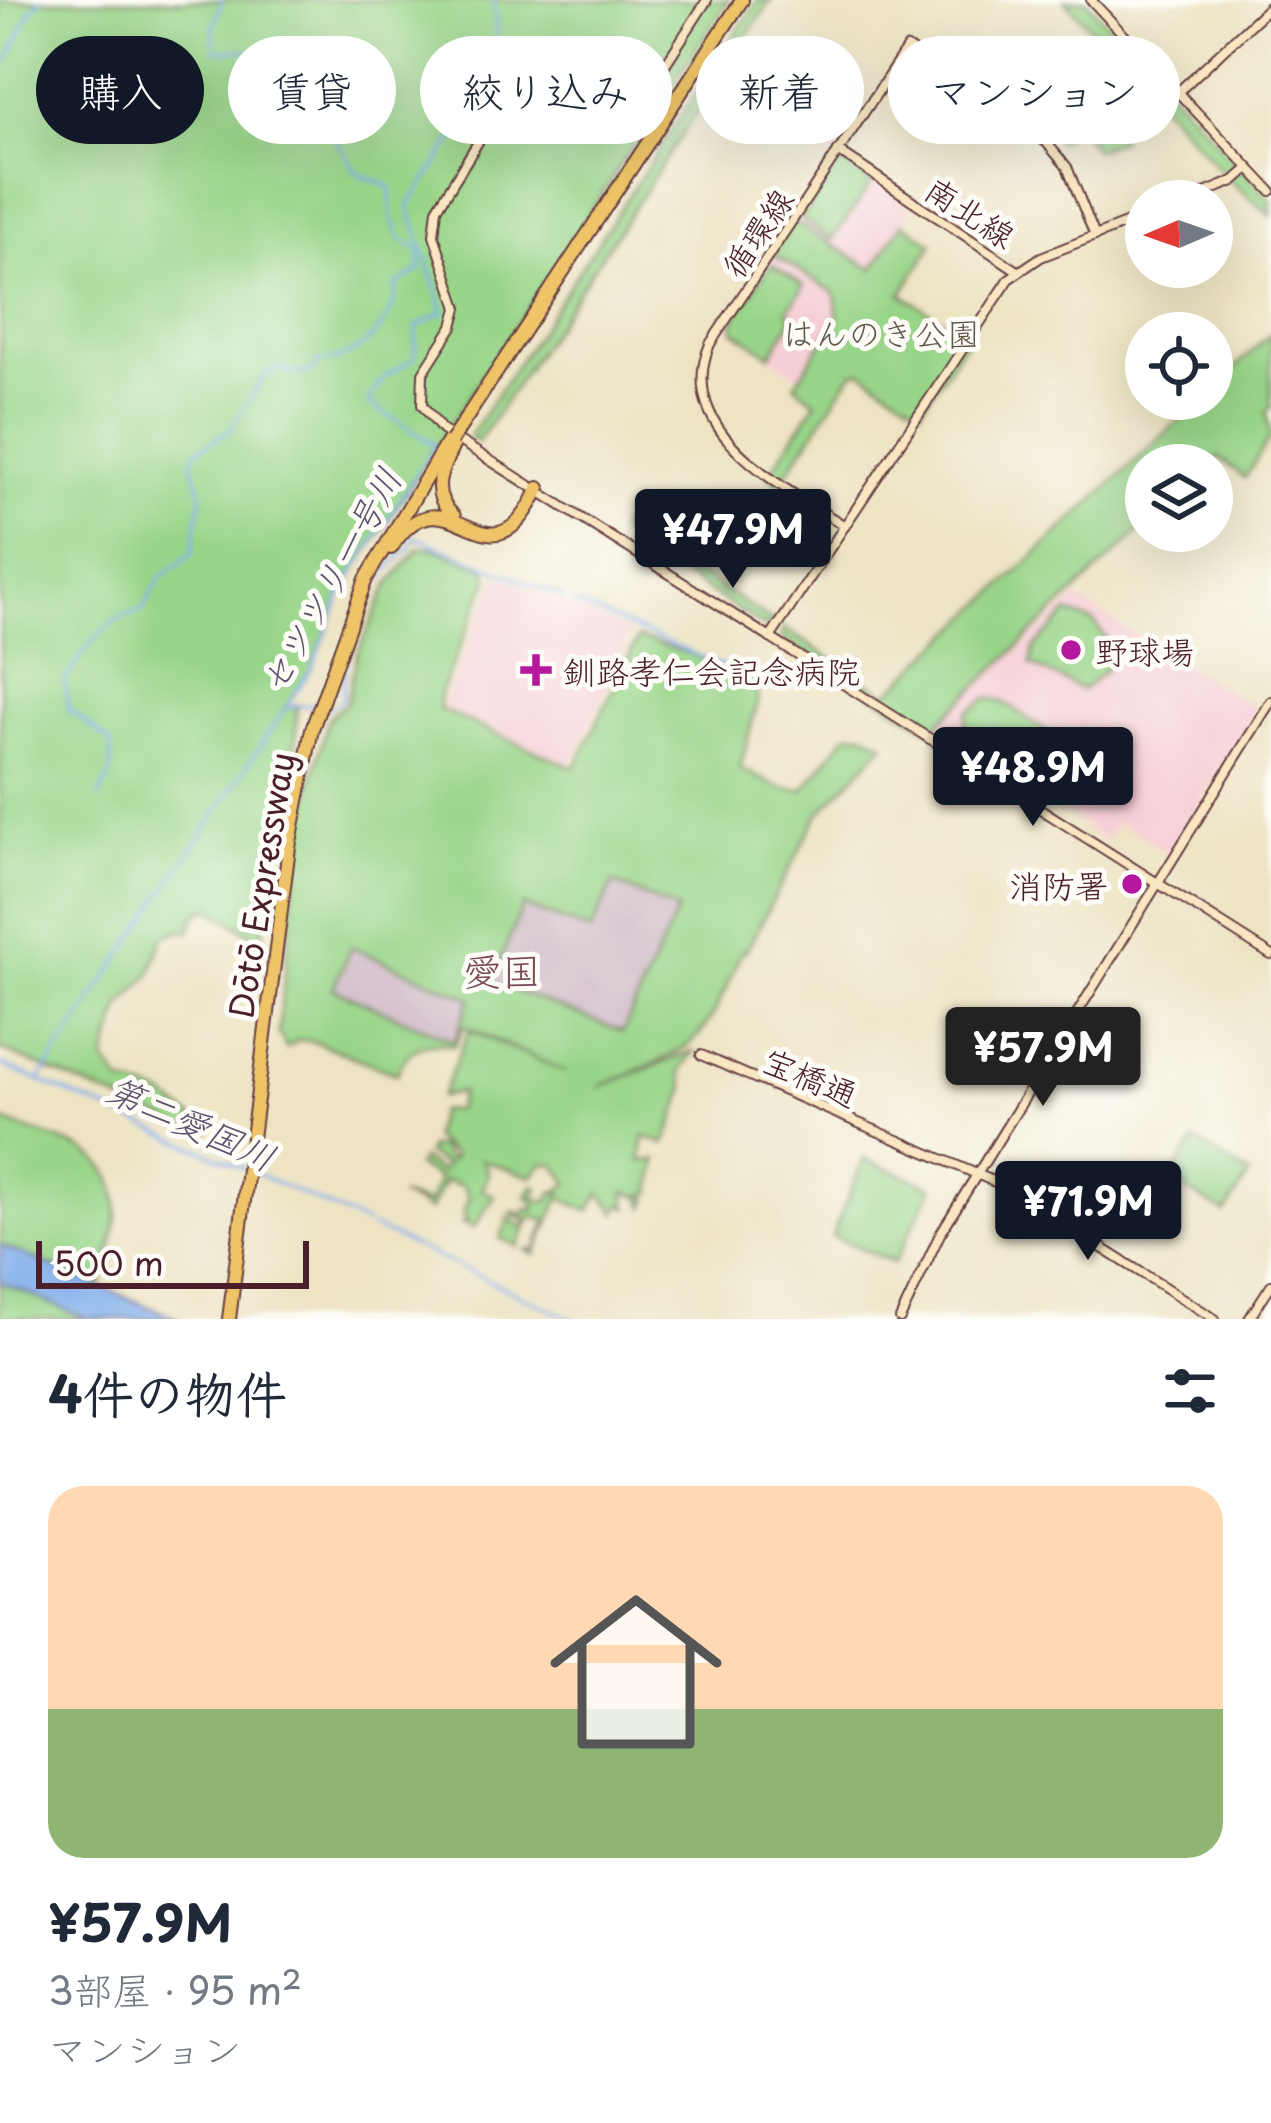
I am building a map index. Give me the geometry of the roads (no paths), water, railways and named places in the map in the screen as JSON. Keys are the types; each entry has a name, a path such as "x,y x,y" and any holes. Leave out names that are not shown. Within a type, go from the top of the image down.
{"highway":[{"name":"Dōtō Expressway","path":"251,1158 306,769 339,655 370,581 455,437 740,0"},
{"name":"Dōtō Expressway","path":"231,1319 289,847 312,729 367,580 740,0"},
{"path":"455,437 439,474 438,491 448,511 475,528 507,527 537,490"},
{"path":"370,581 412,520 437,513 480,534 496,535 515,525 537,490"}],"street":[{"path":"707,0 637,101 621,109 501,118 483,134 440,198 434,235 458,308 453,326 423,373 420,397 435,425 1271,955"},
{"path":"1091,0 1125,36"},
{"path":"1180,90 1271,5"},
{"name":"循環線","path":"844,526 741,456 719,427 703,381 710,344 907,48 1055,150 1094,236"},
{"path":"1180,94 1271,191"},
{"name":"南北線","path":"838,152 1018,271"},
{"path":"1233,181 1249,168"},
{"path":"771,638 992,301 1018,271 1125,224"},
{"path":"900,1319 921,1269 977,1174 1271,700"},
{"name":"宝橋通","path":"701,1054 977,1174 1216,1319"},
{"path":"1250,1319 1271,1285"}],"water":[{"path":"0,1245 179,1319 87,1319 0,1282"}],"waterway":[{"path":"0,68 42,0"},
{"path":"98,799 111,773 111,743 69,710 64,682 97,637 118,619 142,611 161,577 192,554 202,495 192,464 196,451 230,430 265,375 280,367 291,374 313,371 317,361 358,349 381,327 395,286 420,270 420,249 400,239 391,214 391,187 357,173 319,112 288,98 247,50 215,51 213,26 222,0"},
{"name":"セツツリ一号川","path":"39,1081 313,666 344,588 435,445 367,402 385,376 414,359 417,326 444,312 409,206 499,72 494,0"},
{"path":"325,709 342,701 349,651 367,602 415,537 563,597"},
{"path":"576,604 769,686"},
{"path":"288,707 313,705"},
{"name":"第二愛国川","path":"0,1064 244,1168"},
{"name":"第二愛国川","path":"253,1172 366,1224"},
{"name":"第二愛国川","path":"372,1227 573,1319"}],"place":[{"name":"野球場","path":"1071,650"},
{"name":"釧路孝仁会記念病院","path":"536,670"},
{"name":"消防署","path":"1132,884"}],"district":[{"name":"愛国","path":"502,969"}],"park label":[{"name":"はんのき公園","path":"881,332"}]}
